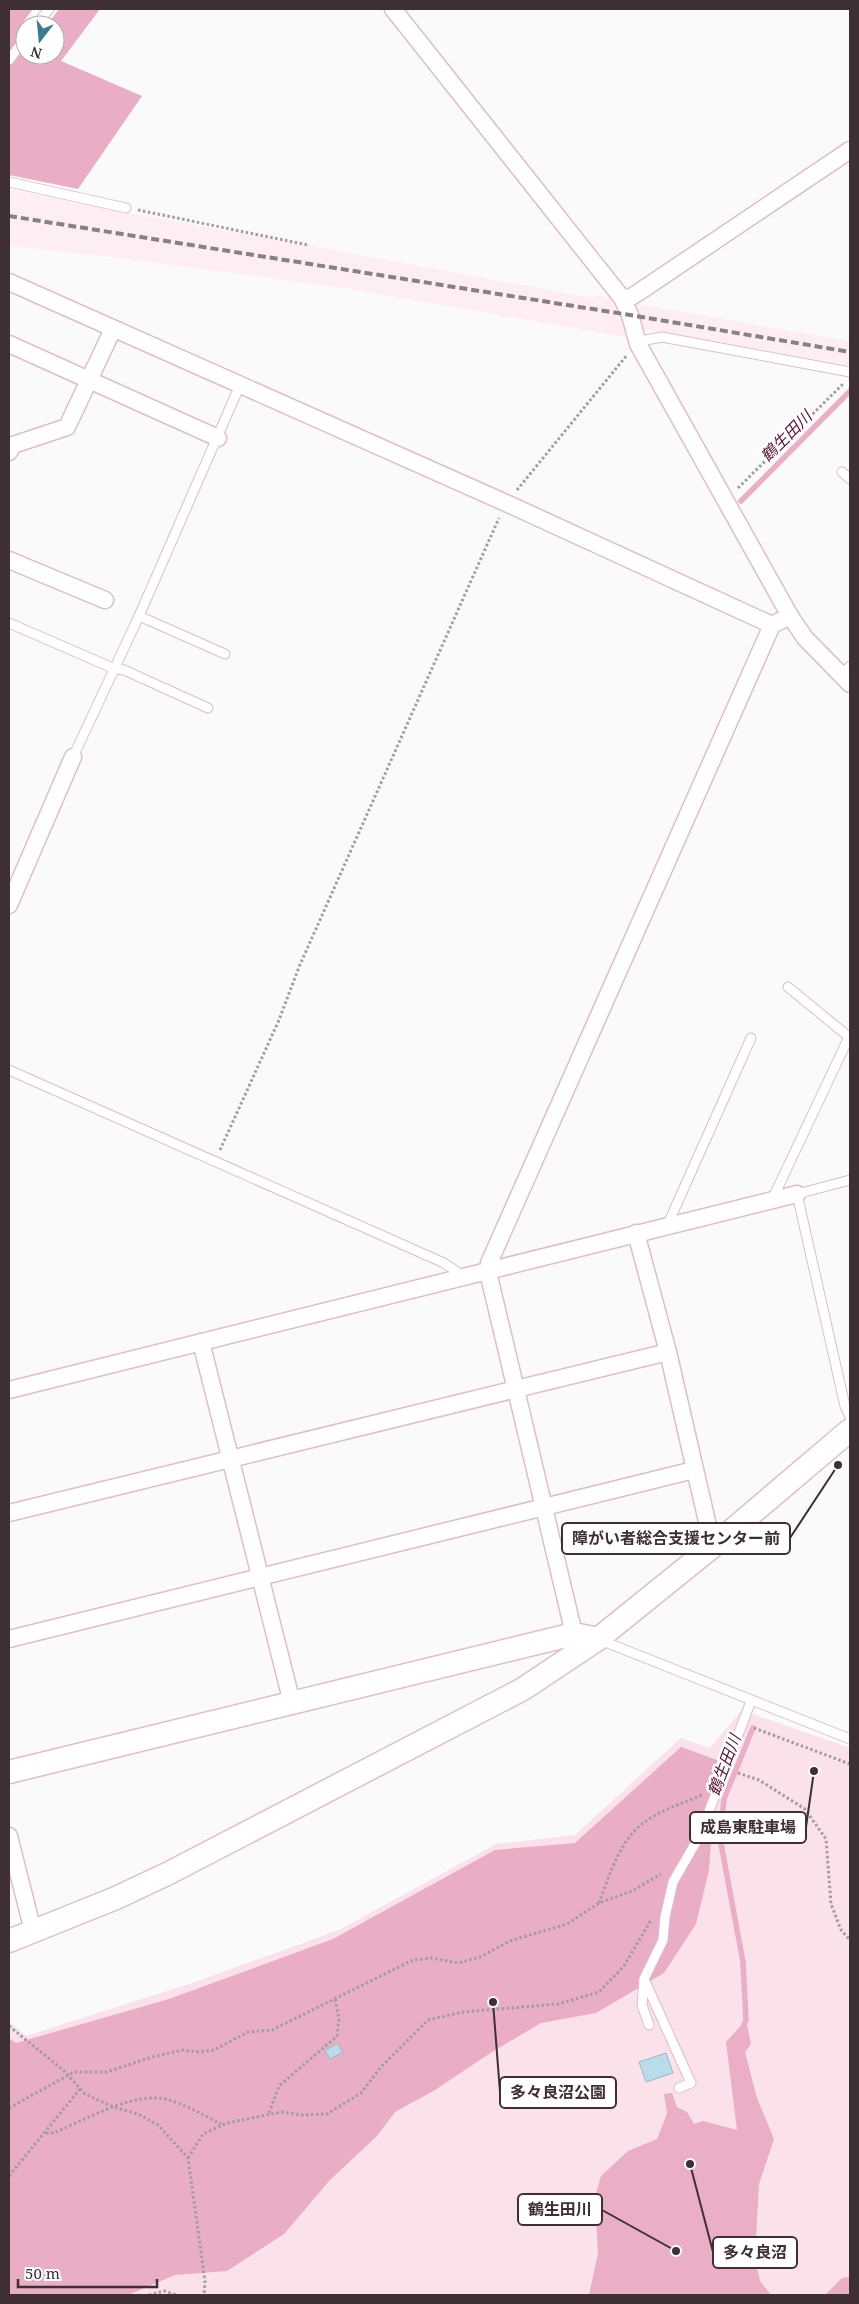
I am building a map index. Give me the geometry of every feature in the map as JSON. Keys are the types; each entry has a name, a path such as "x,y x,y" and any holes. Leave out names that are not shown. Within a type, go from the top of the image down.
{"street":[{"path":"393,9 622,298 630,315 638,344 790,616 805,638 847,675"},
{"path":"622,298 631,297 850,150"},
{"path":"9,282 506,503 772,625"},
{"path":"9,452 13,445 67,427 113,329"},
{"path":"9,344 218,438"},
{"path":"9,560 105,600"},
{"path":"574,1634 488,1272 493,1254 772,625 790,616"},
{"path":"9,905 73,758"},
{"path":"9,1390 461,1279 636,1233 796,1194"},
{"path":"636,1233 668,1352 709,1530 717,1543"},
{"path":"201,1342 292,1703"},
{"path":"9,1513 230,1457 668,1352"},
{"path":"9,1940 116,1898 186,1864 523,1689 598,1639 717,1543 850,1430"},
{"path":"9,1639 694,1470"},
{"path":"9,1772 574,1634 598,1639"},
{"path":"9,1839 33,1931"}],"lane":[{"path":"9,182 126,208"},
{"path":"638,344 655,337 662,337 850,372"},
{"path":"73,758 139,616 240,385"},
{"path":"842,472 850,479"},
{"path":"139,616 225,654"},
{"path":"9,623 115,669 124,670 208,708"},
{"path":"772,1200 849,1037 788,987"},
{"path":"667,1226 751,1038"},
{"path":"9,1070 444,1263 456,1271 461,1279"},
{"path":"850,1180 796,1194 845,1406 850,1417"},
{"path":"598,1639 850,1739"},
{"path":"649,2025 642,2005 644,1980 663,1940 665,1917 673,1882 700,1835 751,1701"},
{"path":"644,1980 691,2083 678,2088"}],"path":[{"path":"126,208 308,245"},
{"path":"215,1161 279,1020 299,967 506,503 629,351 638,344"},
{"path":"725,497 734,492 845,382 850,372"},
{"path":"753,1728 850,1764"},
{"path":"726,1769 759,1780 805,1808 826,1839 831,1904 841,1930 850,1940"},
{"path":"600,1903 617,1858 630,1834 647,1820 718,1788"},
{"path":"9,2108 74,2072 119,2070 152,2057 183,2050 200,2052 214,2050 248,2032 272,2030 413,1960 431,1958 458,1963 480,1957 510,1941 567,1924 600,1903 632,1891 663,1873 681,1869"},
{"path":"188,2158 203,2134 222,2124 270,2113 327,2114 361,2093 381,2067 428,2020 463,2012 558,2004 599,1992 624,1966 654,1916"},
{"path":"270,2113 279,2086 337,2036 340,2019 335,1999"},
{"path":"9,2026 67,2075 85,2094 140,2115 158,2125 188,2158 205,2281 204,2295"},
{"path":"9,2176 80,2089"},
{"path":"46,2133 54,2133 135,2100 157,2098 188,2107 222,2124"},
{"path":"149,2295 164,2291 176,2295"}],"shaded area":[{"path":"9,9 33,9 28,15 15,15 15,65 65,65 65,63 142,96 78,189 9,175"},
{"path":"59,9 100,9 65,56 65,15 54,15"},
{"path":"9,189 122,213 159,218 593,298 596,295 611,298 621,309 625,323 625,337 344,288 121,258 9,246"},
{"path":"637,304 850,341 850,365 642,329"},
{"path":"742,1710 850,1748 850,2295 9,2295 9,2022 26,2036 192,1983 339,1930 496,1844 575,1835 681,1738 710,1748"},
{"path":"681,1747 717,1760 709,1870 696,1924 664,1973 596,2013 541,2023 492,2052 435,2090 395,2112 377,2136 330,2180 284,2234 227,2271 175,2275 128,2295 9,2295 9,2038 16,2043 169,1999 333,1939 495,1850 575,1843"},
{"path":"746,2020 751,2044 745,2052 757,2098 774,2139 759,2184 755,2258 760,2281 771,2295 589,2295 598,2253 595,2197 601,2176 628,2151 657,2139 667,2113 664,2094 672,2093 677,2107 687,2112 694,2124 703,2121 737,2130 726,2042"},
{"path":"850,2277 850,2295 825,2295 842,2278"}],"building":[{"path":"337,2043 343,2052 330,2059 325,2051"},
{"path":"666,2053 673,2073 646,2082 639,2062"}],"waterway":[{"name":"鶴生田川","path":"741,501 850,391"},
{"name":"鶴生田川","path":"743,2027 746,2020 743,1962 720,1838 724,1799 753,1728"}],"railway":[{"path":"9,216 850,352"}],"place":[{"name":"障がい者総合支援センター前","path":"838,1465"},
{"name":"成島東駐車場","path":"814,1771"},
{"name":"多々良沼公園","path":"493,2002"},
{"name":"多々良沼","path":"690,2164"},
{"name":"鶴生田川","path":"676,2251"}]}
